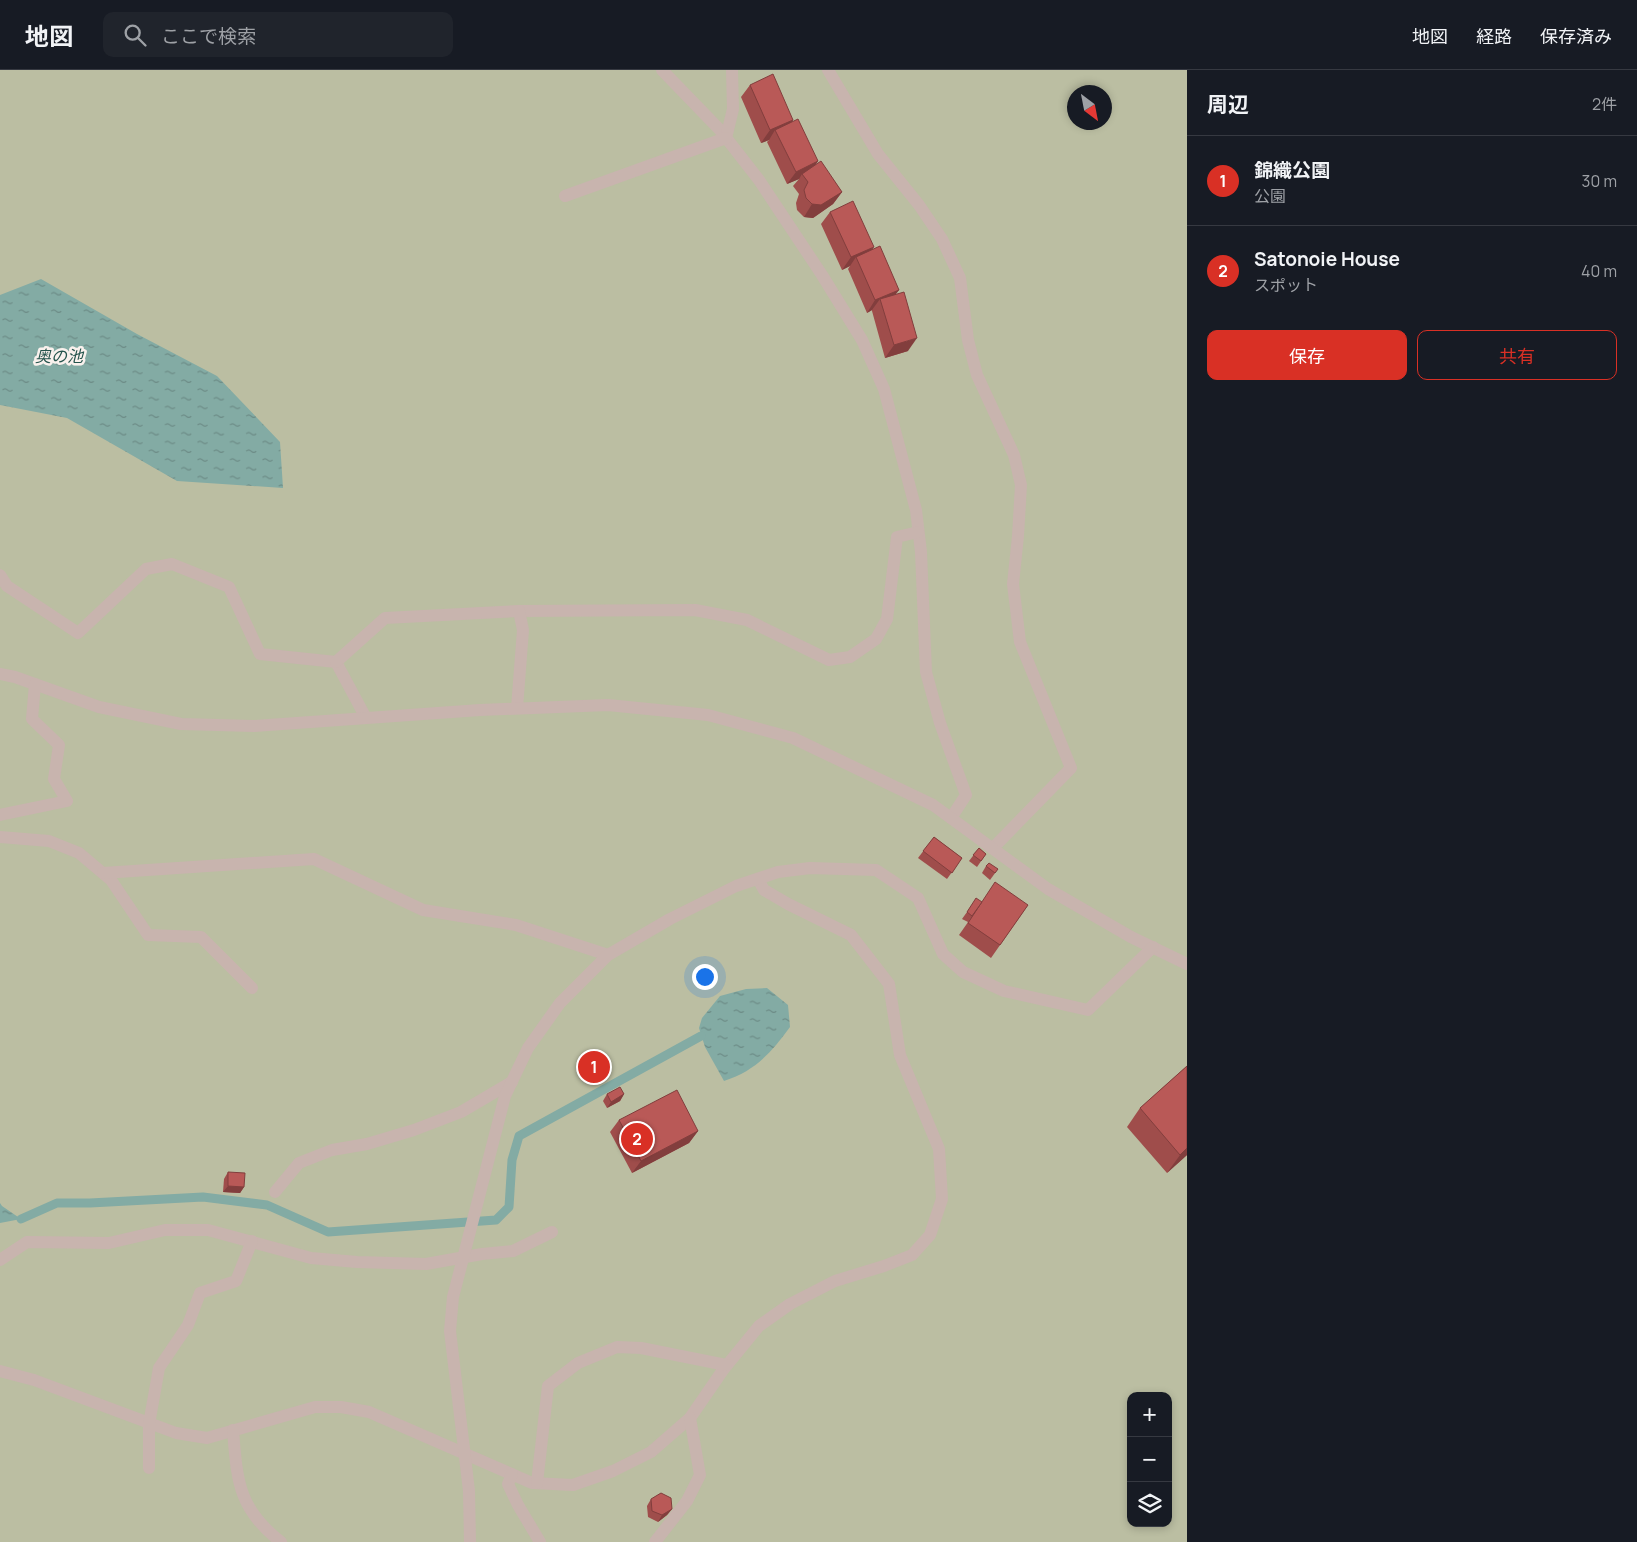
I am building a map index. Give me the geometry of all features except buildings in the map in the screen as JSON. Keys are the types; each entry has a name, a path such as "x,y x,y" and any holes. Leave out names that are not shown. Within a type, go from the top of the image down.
{"street":[{"path":"662,70 726,138 759,180 822,275 862,340 884,389 916,510 921,552 926,672 940,722 966,795 951,818"},
{"path":"726,138 733,109 732,70"},
{"path":"828,70 878,154 919,205 942,239 960,278 968,340 977,375 1014,455 1021,486 1013,584 1020,642 1070,768 992,848"},
{"path":"565,196 726,138"},
{"path":"0,575 7,586 78,633 146,569 172,564 229,587 260,654 336,662 385,618 519,611 695,610 747,620 829,660 850,657 876,639 887,619 897,537 918,532"},
{"path":"517,708 523,630 519,611"},
{"path":"336,662 366,718"},
{"path":"0,674 35,684 99,708 181,724 254,726 517,708 608,705 708,715 793,738 933,805 1048,889 1131,937 1187,964"},
{"path":"0,815 67,801 54,779 59,745 32,719 35,684"},
{"path":"0,838 49,841 78,853 111,880 148,935 201,937 252,988"},
{"path":"103,874 314,859 423,910 516,925 608,955"},
{"path":"470,1542 469,1491 450,1331 453,1297 505,1096 528,1048 560,1003 608,955 670,919 736,886 778,872 810,868 876,870 918,898 943,954 963,972 1004,991 1088,1010 1153,947"},
{"path":"0,1371 34,1380 176,1433 207,1438 314,1408 341,1407 369,1412 464,1454 537,1483 573,1485 613,1471 651,1452 690,1418 726,1365 759,1326 790,1304 835,1281 912,1255 930,1235 942,1199 939,1149 900,1055 890,984 851,935 764,890 758,879"},
{"path":"275,1192 299,1162 332,1150 368,1144 414,1130 461,1112 512,1082"},
{"path":"0,1260 27,1242 109,1243 165,1230 208,1230 311,1258 357,1262 426,1264 513,1251 552,1232"},
{"path":"149,1468 149,1424 159,1368 188,1325 200,1294 236,1281 252,1241"},
{"path":"537,1483 548,1386 578,1362 617,1347 641,1348 726,1365"},
{"path":"655,1542 687,1500 700,1475 690,1418"},
{"path":"233,1430 236,1474 246,1504 269,1532 281,1542"},
{"path":"512,1474 508,1484 518,1506 540,1542"}],"green space":[{"path":"0,70 1187,70 1187,1542 0,1542"}],"water":[{"name":"奥の池","path":"41,279 137,334 217,376 280,442 283,488 177,481 67,418 0,405 0,295"},
{"path":"767,988 788,1005 790,1027 761,1060 745,1072 724,1081 705,1047 699,1028 702,1018 720,996 746,989"},
{"path":"0,1203 2,1206 21,1219 0,1223"}],"waterway":[{"path":"21,1219 57,1203 203,1197 267,1205 328,1232 496,1220 509,1207 512,1160 519,1136 701,1036"}],"place":[{"name":"錦織公園","path":"594,1067"},
{"name":"Satonoie House","path":"637,1139"}]}
